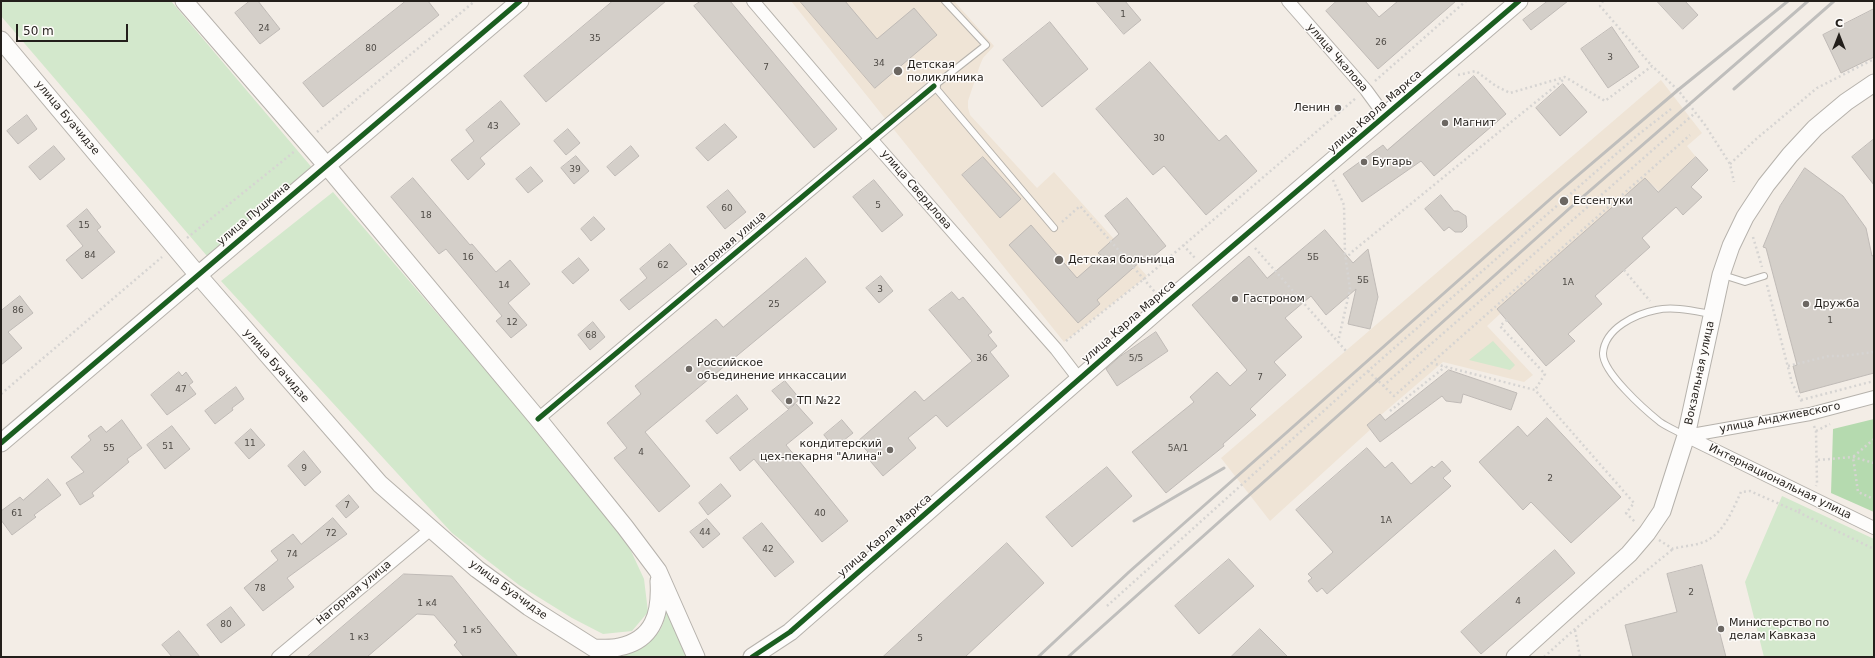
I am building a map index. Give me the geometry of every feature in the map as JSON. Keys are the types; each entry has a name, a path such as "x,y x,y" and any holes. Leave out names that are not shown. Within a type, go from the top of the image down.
{"main road":[{"path":"184,1 306,141 538,419 658,571 696,657"},
{"name":"улица Пушкина","path":"1,443 520,1"},
{"name":"улица Карла Маркса","path":"752,657 790,632 1165,304 1244,238 1519,1"},
{"name":"улица Буачидзе","path":"1,40 198,275 380,484 476,569 518,599 608,657"},
{"name":"Вокзальная улица","path":"1515,657 1629,554 1647,533 1662,511 1686,436 1721,275 1731,246 1745,217 1766,185 1790,155 1820,124 1846,102 1874,84"},
{"path":"594,648 618,647 635,642 646,633 656,617 660,600 658,571"}],"street":[{"name":"улица Свердлова","path":"754,1 870,138 1056,349 1079,379"},
{"name":"улица Чкалова","path":"1288,1 1366,90 1385,116"},
{"name":"Нагорная улица","path":"538,419 870,138 891,123 934,86"},
{"name":"улица Анджиевского","path":"1686,436 1810,414 1874,398"},
{"name":"Интернациональная улица","path":"1686,436 1874,528"},
{"name":"Нагорная улица","path":"278,657 431,529"}],"lane":[{"path":"945,1 986,45 934,86 1054,228"},
{"path":"1721,275 1745,282 1764,276"},
{"path":"1686,436 1661,423 1616,380 1605,362 1603,353 1612,333 1620,323 1657,309 1712,314"}],"path":[{"path":"1,394 175,246 190,236 475,1"},
{"path":"1056,349 1144,279 1366,90 1466,1"},
{"path":"1603,1 1600,6 1652,66 1678,90 1695,113 1730,164 1734,182"},
{"path":"1730,164 1755,140 1817,88 1874,59"},
{"path":"1456,75 1476,71 1496,86 1510,93 1565,77 1605,101 1652,66"},
{"path":"1345,259 1565,77"},
{"path":"1107,606 1368,372 1633,139 1671,109"},
{"path":"1383,386 1695,113"},
{"path":"1368,372 1394,396 1431,362 1506,299 1690,135"},
{"path":"1326,182 1332,178 1344,205 1345,259 1350,289 1338,342"},
{"path":"1054,228 1080,206 1165,304"},
{"path":"1752,235 1761,262"},
{"path":"1244,238 1346,351"},
{"path":"1624,270 1657,309"},
{"path":"1764,276 1792,383 1810,414 1816,431 1818,460 1817,483"},
{"path":"1507,320 1500,326 1545,374 1535,390"},
{"path":"1788,366 1829,356 1843,356 1874,352"},
{"path":"1431,362 1535,390 1634,503 1626,513 1647,533 1673,549"},
{"path":"1390,410 1445,366"},
{"path":"1801,400 1874,381"},
{"path":"1853,457 1874,439"},
{"path":"1818,460 1853,457 1874,463"},
{"path":"1853,457 1858,492 1874,499"},
{"path":"1544,657 1575,629 1673,549 1702,543 1714,536 1727,520 1741,492 1750,491 1798,512 1874,549"},
{"path":"1798,512 1803,504"},
{"path":"1575,629 1580,657"}],"shaded area":[{"path":"791,1 954,1 994,46 983,58 980,65 968,101 970,115 1037,188 1054,172 1147,276 1064,342"},
{"path":"1661,80 1702,133 1687,146 1696,157 1659,191 1645,178 1497,309 1501,313 1487,326 1533,375 1524,382 1443,362 1368,426 1371,429 1270,521 1221,458"}],"green space":[{"path":"1,1 171,1 314,170 207,256 1,16"},
{"path":"333,192 555,451 625,538 644,579 648,612 632,631 603,634 572,618 519,585 452,533 221,281"},
{"path":"1493,341 1515,365 1510,370 1469,360"},
{"path":"1874,419 1874,512 1831,493 1833,429"},
{"path":"1782,496 1874,539 1874,657 1764,657 1745,582"},
{"path":"666,610 686,657 626,657 622,654 652,640 661,628"}],"building":[{"path":"250,1 258,1 280,29 260,44 235,13"},
{"path":"406,1 428,1 439,15 323,107 303,83"},
{"path":"613,1 666,1 546,102 524,76"},
{"path":"701,1 730,1 837,129 814,148 694,6"},
{"path":"800,1 845,1 877,39 914,8 937,35 875,88"},
{"path":"1096,1 1125,1 1141,20 1124,34"},
{"path":"1337,1 1365,1 1379,17 1398,1 1456,1 1378,69 1326,11"},
{"path":"1548,1 1568,1 1531,30 1523,20"},
{"path":"1657,1 1685,1 1698,15 1683,29"},
{"path":"1874,9 1874,57 1841,73 1823,35"},
{"path":"1050,22 1088,69 1042,107 1003,60"},
{"path":"1612,27 1639,67 1608,88 1581,49"},
{"path":"1150,62 1219,141 1226,135 1257,171 1206,215 1164,166 1153,175 1096,109"},
{"path":"1474,76 1506,114 1434,176 1421,161 1362,202 1343,174 1383,145 1387,150"},
{"path":"1563,84 1587,112 1560,136 1536,108"},
{"path":"501,101 520,124 480,158 485,164 468,180 451,160 474,141 466,130"},
{"path":"27,115 37,129 18,144 7,131"},
{"path":"725,124 737,137 708,161 696,148"},
{"path":"568,129 580,143 566,155 554,141"},
{"path":"1874,139 1874,185 1852,157"},
{"path":"54,146 65,159 40,180 29,167"},
{"path":"631,146 639,156 615,176 607,167"},
{"path":"576,156 589,171 574,184 561,168"},
{"path":"983,157 1021,199 1000,218 962,175"},
{"path":"1696,157 1708,170 1691,187 1702,197 1683,215 1676,207 1642,238 1650,247 1595,296 1602,304 1568,334 1575,341 1546,366 1497,309 1645,178 1658,192"},
{"path":"531,167 543,181 528,193 516,179"},
{"path":"1805,168 1843,196 1866,228 1872,256 1874,255 1874,373 1800,393 1793,366 1797,365 1766,248 1763,247 1780,206"},
{"path":"413,178 470,245 472,244 496,272 510,260 530,284 508,303 527,325 511,338 496,321 502,316 446,249 439,254 391,197"},
{"path":"874,180 903,215 882,232 853,197"},
{"path":"728,190 746,212 725,229 707,207"},
{"path":"1441,195 1454,211 1458,211 1466,216 1467,227 1462,232 1455,232 1449,227 1444,231 1425,209"},
{"path":"1127,198 1166,246 1144,264 1141,261 1097,300 1100,304 1078,323 1009,245 1031,225 1077,278 1102,256 1098,253 1119,234 1105,216"},
{"path":"87,209 101,227 97,230 115,252 82,279 66,260 83,246 67,226"},
{"path":"594,217 605,229 591,241 581,229"},
{"path":"1325,230 1353,263 1368,249 1378,297 1370,329 1348,324 1356,289 1326,315 1311,296 1285,318 1302,337 1274,362 1286,375 1250,409 1256,415 1223,444 1224,446 1166,493 1132,452 1194,402 1190,397 1217,372 1230,386 1247,370 1192,305 1249,256 1267,278"},
{"path":"670,244 687,264 629,310 620,300 647,278 640,269"},
{"path":"579,258 589,270 573,284 562,272"},
{"path":"806,258 826,282 645,432 690,486 659,512 614,458 627,448 607,423 641,394 635,386 716,319 723,327"},
{"path":"881,276 893,291 879,303 866,288"},
{"path":"952,292 959,300 963,297 992,332 988,335 997,346 990,352 1009,376 947,427 936,415 908,438 916,448 883,476 865,455 868,452 858,441 915,391 924,401 972,361 929,310"},
{"path":"20,296 33,313 8,332 22,348 1,365 1,311"},
{"path":"593,322 605,337 590,350 578,335"},
{"path":"1156,332 1168,351 1117,386 1106,369 1118,358"},
{"path":"1449,370 1517,393 1511,410 1463,394 1461,403 1446,401 1442,396 1380,442 1367,425 1380,414 1385,420"},
{"path":"179,372 182,376 186,372 193,382 189,385 196,394 167,415 151,395"},
{"name":"ТП №22","path":"785,381 800,399 788,409 772,391"},
{"path":"236,387 244,399 215,424 205,411"},
{"path":"737,395 748,409 717,434 706,421"},
{"path":"796,404 813,423 786,445 848,521 822,542 754,459 740,471 730,458"},
{"path":"1547,418 1621,497 1571,543 1531,502 1523,510 1479,462 1518,426 1527,436"},
{"path":"122,420 142,448 127,459 129,462 92,493 94,496 80,505 66,483 84,472 71,457 91,440 88,436 101,426 106,432"},
{"path":"842,420 853,433 834,448 824,435"},
{"path":"172,426 190,449 165,469 147,445"},
{"path":"251,429 265,445 249,459 235,443"},
{"path":"1367,448 1385,468 1392,462 1411,484 1432,466 1434,468 1442,461 1451,471 1443,478 1451,486 1327,594 1322,588 1317,592 1308,581 1312,578 1308,574 1333,552 1296,510"},
{"path":"304,451 321,472 305,486 288,466"},
{"path":"1107,467 1132,496 1072,547 1046,517"},
{"path":"48,479 61,495 34,515 36,517 12,535 1,520 1,511 20,497 23,500"},
{"path":"721,484 731,496 708,515 699,503"},
{"path":"349,495 359,507 346,518 336,506"},
{"path":"333,518 347,534 287,578 294,587 263,611 244,588 278,560 271,551 293,534 301,544"},
{"path":"707,519 720,534 703,548 690,532"},
{"path":"762,523 794,562 775,577 743,538"},
{"path":"1007,543 1044,583 965,657 883,657"},
{"path":"1555,550 1575,573 1481,654 1461,632"},
{"path":"1229,559 1254,586 1199,634 1175,606"},
{"path":"1702,565 1726,657 1633,657 1625,625 1677,612 1667,574"},
{"path":"404,574 452,576 518,657 464,657 454,645 457,642 434,615 417,614 367,657 307,657"},
{"path":"231,607 245,625 221,643 207,625"},
{"path":"1260,629 1288,657 1231,657"},
{"path":"179,631 200,657 172,657 162,645"}],"railway":[{"path":"1038,657 1129,572 1556,194 1678,90 1788,1"},
{"path":"1068,657 1570,208 1808,1"},
{"path":"1734,89 1834,1"},
{"path":"1134,521 1224,468"}],"cycle path":[{"path":"1,443 520,1"},
{"path":"752,657 790,632 1165,304 1519,1"},
{"path":"538,419 934,86"}],"place":[{"name":"Детская поликлиника","path":"898,71"},
{"name":"Ленин","path":"1338,108"},
{"name":"Магнит","path":"1445,123"},
{"name":"Бугарь","path":"1364,162"},
{"name":"Ессентуки","path":"1564,201"},
{"name":"Детская больница","path":"1059,260"},
{"name":"Гастроном","path":"1235,299"},
{"name":"Дружба","path":"1806,304"},
{"name":"Российское объединение инкассации","path":"689,369"},
{"name":"ТП №22","path":"789,401"},
{"name":"кондитерский цех-пекарня \"Алина\"","path":"890,450"},
{"name":"Министерство по делам Кавказа","path":"1721,629"}]}
